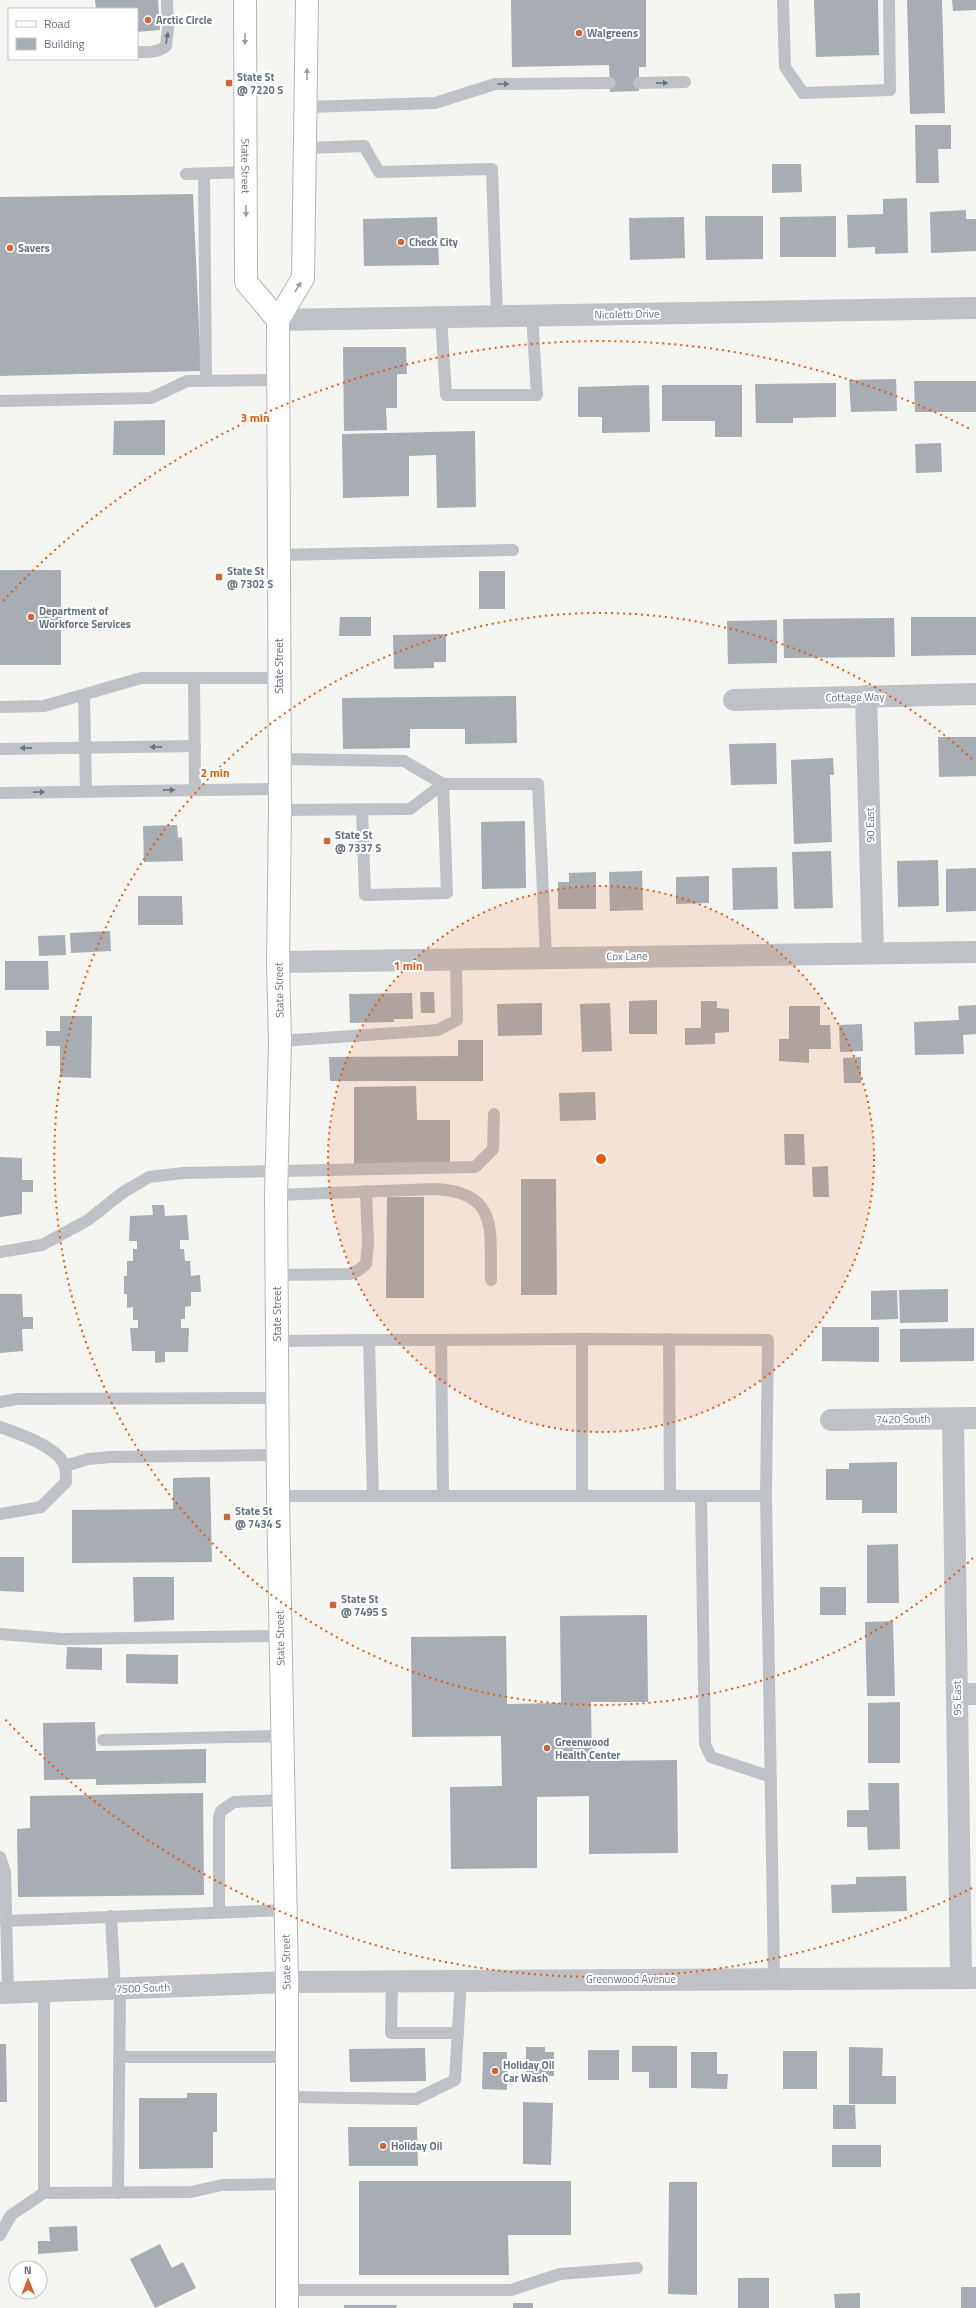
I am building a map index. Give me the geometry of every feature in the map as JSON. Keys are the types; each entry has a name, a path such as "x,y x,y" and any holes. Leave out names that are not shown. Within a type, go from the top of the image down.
{"main road":[{"name":"State Street","path":"245,0 246,282 278,320 280,678 278,962 280,1041 278,1172 276,1195 278,1496 287,1982 287,2299"},
{"path":"278,320 303,278 307,0"}],"street":[{"name":"Nicoletti Drive","path":"278,320 976,308"},
{"name":"Cottage Way","path":"734,700 976,694"},
{"name":"90 East","path":"866,696 873,953"},
{"name":"Cox Lane","path":"278,962 976,952"},
{"name":"95 East","path":"953,1418 966,1694 968,1978"},
{"name":"7420 South","path":"831,1420 976,1418"},
{"name":"Greenwood Avenue","path":"287,1982 968,1978"},
{"name":"7500 South","path":"4,1993 287,1982"}],"lane":[{"path":"138,52 154,52 161,50 166,46 168,33 166,0"},
{"path":"783,0 784,67 803,93 890,90 889,0"},
{"path":"639,83 685,82"},
{"path":"306,107 435,103 465,92 495,84 610,83"},
{"path":"306,148 364,146 379,172 492,169 497,316"},
{"path":"186,174 245,172"},
{"path":"204,174 206,381"},
{"path":"441,317 446,395 538,395 532,315"},
{"path":"0,401 151,398 187,381 278,380"},
{"path":"279,555 513,550"},
{"path":"0,707 44,706 141,678 280,678"},
{"path":"194,678 196,790"},
{"path":"84,694 86,791"},
{"path":"0,749 195,746"},
{"path":"280,759 404,761 443,784 538,784 546,957"},
{"path":"0,793 196,790 362,810 410,809 443,784"},
{"path":"362,810 365,895 448,893 443,784"},
{"path":"280,1041 438,1030 458,1020 456,959"},
{"path":"0,1252 42,1245 88,1220 122,1193 149,1177 183,1173 475,1168 493,1149 494,1114"},
{"path":"276,1195 366,1191 454,1190 466,1194 478,1202 485,1213 489,1226 491,1280"},
{"path":"277,1276 350,1274 359,1270 366,1264 368,1243 366,1191"},
{"path":"277,1341 582,1339 768,1340 766,1496 774,1979"},
{"path":"582,1339 582,1496"},
{"path":"669,1339 670,1496"},
{"path":"369,1340 373,1496"},
{"path":"441,1340 443,1496"},
{"path":"0,1402 17,1399 277,1398"},
{"path":"0,1427 33,1440 56,1454 65,1466 66,1482 41,1507 0,1514"},
{"path":"65,1466 88,1459 278,1455"},
{"path":"278,1496 766,1496"},
{"path":"701,1496 705,1744 711,1757 770,1777"},
{"path":"0,1634 62,1639 280,1636"},
{"path":"103,1740 282,1736"},
{"path":"218,1912 219,1818 221,1811 234,1802 283,1800"},
{"path":"0,1857 5,1872 6,1921 4,1993"},
{"path":"6,1921 285,1910"},
{"path":"111,1916 117,1989 120,2057 118,2193"},
{"path":"287,2097 416,2099 455,2080 461,1980"},
{"path":"392,1982 391,2033 458,2034"},
{"path":"44,1991 44,2193"},
{"path":"120,2057 287,2057"},
{"path":"0,2234 11,2215 44,2193 191,2192 222,2185 287,2184"},
{"path":"287,2299 511,2290 560,2274 637,2268"}],"building":[{"name":"Arctic Circle","path":"95,0 158,0 160,30 138,32 138,8 96,8"},
{"name":"Walgreens","path":"511,0 646,0 646,67 639,67 639,91 610,92 609,65 512,67"},
{"path":"814,0 878,0 879,55 816,57"},
{"path":"907,0 942,0 945,113 910,114"},
{"path":"952,0 976,0 976,10 953,11"},
{"path":"915,125 951,125 951,149 938,149 939,183 916,183"},
{"path":"772,164 801,164 802,192 772,193"},
{"path":"193,194 201,371 0,376 0,197"},
{"path":"907,198 908,253 875,254 875,247 848,248 847,215 883,214 883,199"},
{"path":"966,210 966,219 976,219 976,251 931,253 930,212"},
{"path":"705,216 763,216 763,259 706,260"},
{"path":"836,216 836,257 780,257 780,217"},
{"name":"Check City","path":"437,217 439,265 364,266 363,219"},
{"path":"684,217 685,258 630,260 629,218"},
{"path":"343,347 406,347 407,374 397,374 397,408 386,408 387,430 344,431"},
{"path":"896,379 897,411 851,412 849,380"},
{"path":"914,381 976,381 976,412 915,412"},
{"path":"836,383 836,417 793,418 793,423 756,423 755,384"},
{"path":"649,385 650,432 602,433 602,417 578,417 578,387"},
{"path":"662,385 742,385 742,437 715,437 715,421 662,421"},
{"path":"165,420 165,455 113,455 114,421"},
{"path":"475,431 476,507 437,508 436,455 409,456 409,496 343,498 342,434"},
{"path":"941,443 942,472 916,473 915,444"},
{"name":"Department of Workforce Services","path":"0,570 61,570 61,665 0,665"},
{"path":"479,571 505,571 505,609 479,609"},
{"path":"340,617 371,617 371,636 339,636"},
{"path":"911,617 976,617 976,655 911,656"},
{"path":"894,618 895,657 784,658 783,619"},
{"path":"777,620 777,663 728,664 727,621"},
{"path":"446,634 446,662 434,662 434,668 394,669 393,635"},
{"path":"516,696 517,743 465,744 465,729 410,729 410,748 343,749 342,698"},
{"path":"938,737 976,737 976,776 939,777"},
{"path":"776,743 777,784 731,785 729,744"},
{"path":"833,758 834,775 830,775 832,842 794,844 791,760"},
{"path":"525,821 526,888 482,889 481,822"},
{"path":"177,825 178,838 182,837 183,861 144,862 143,826"},
{"path":"831,851 833,908 794,909 792,852"},
{"path":"938,860 939,906 898,907 897,861"},
{"path":"777,867 778,909 733,910 732,868"},
{"path":"976,868 976,911 946,912 946,869"},
{"path":"642,871 643,910 610,911 609,872"},
{"path":"596,872 596,909 558,909 558,882 569,882 569,873"},
{"path":"709,876 709,903 676,904 676,877"},
{"path":"138,896 182,896 183,925 138,925"},
{"path":"110,931 111,951 71,953 70,933"},
{"path":"65,935 66,955 39,956 38,936"},
{"path":"5,961 48,961 49,990 5,990"},
{"path":"420,992 434,992 435,1013 421,1013"},
{"path":"412,993 413,1019 394,1019 394,1022 350,1023 349,994"},
{"path":"657,1000 657,1034 629,1034 629,1001"},
{"path":"701,1001 717,1001 717,1008 729,1009 729,1032 715,1033 715,1044 685,1045 685,1028 701,1028"},
{"path":"542,1003 542,1035 498,1036 497,1004"},
{"path":"610,1003 612,1051 582,1052 580,1004"},
{"path":"976,1005 976,1034 963,1035 964,1054 915,1055 914,1022 959,1020 958,1006"},
{"path":"789,1006 820,1006 820,1025 830,1025 831,1049 809,1049 809,1063 779,1061 779,1039 789,1039"},
{"path":"60,1016 92,1016 91,1078 60,1077 60,1046 46,1046 46,1031 60,1031"},
{"path":"862,1024 863,1051 840,1052 839,1025"},
{"path":"458,1040 483,1040 483,1081 330,1081 329,1057 458,1056"},
{"path":"861,1057 861,1083 844,1083 843,1058"},
{"path":"416,1086 417,1120 450,1120 450,1165 354,1166 354,1087"},
{"path":"595,1092 596,1120 560,1121 559,1093"},
{"path":"784,1134 804,1134 805,1165 785,1165"},
{"path":"0,1157 22,1158 22,1180 33,1180 33,1192 22,1192 22,1214 0,1217"},
{"path":"828,1166 829,1197 813,1197 812,1167"},
{"path":"521,1179 556,1179 557,1295 521,1295"},
{"path":"387,1197 424,1197 424,1298 386,1298"},
{"path":"152,1205 164,1205 165,1216 187,1215 189,1240 180,1240 180,1249 184,1249 185,1261 190,1261 191,1276 200,1275 201,1292 191,1292 191,1306 185,1307 185,1319 181,1319 181,1328 189,1328 188,1352 165,1352 165,1362 155,1363 155,1351 132,1351 130,1328 138,1328 138,1320 133,1320 133,1307 127,1308 127,1294 124,1294 124,1276 127,1276 127,1261 133,1261 133,1249 137,1249 137,1241 129,1241 130,1216 153,1215"},
{"path":"948,1289 948,1322 900,1323 899,1290"},
{"path":"897,1290 898,1319 871,1320 871,1291"},
{"path":"0,1294 22,1294 23,1317 33,1317 33,1329 22,1329 23,1351 0,1353"},
{"path":"822,1327 879,1327 879,1362 822,1361"},
{"path":"974,1328 974,1361 900,1362 900,1329"},
{"path":"897,1462 897,1513 862,1513 862,1500 826,1500 826,1469 849,1469 849,1463"},
{"path":"210,1477 212,1562 72,1563 72,1510 173,1509 173,1478"},
{"path":"898,1544 899,1603 867,1603 867,1545"},
{"path":"0,1557 24,1557 24,1592 0,1591"},
{"path":"133,1577 174,1577 174,1620 134,1622"},
{"path":"820,1587 846,1587 846,1615 820,1615"},
{"name":"Greenwood Health Center","path":"647,1615 648,1702 591,1702 592,1761 677,1760 678,1853 589,1854 589,1796 537,1797 537,1868 451,1869 450,1787 502,1786 501,1736 412,1737 411,1637 506,1636 507,1704 561,1703 560,1616"},
{"path":"893,1621 895,1696 867,1696 865,1622"},
{"path":"67,1647 102,1648 102,1670 66,1669"},
{"path":"126,1654 178,1655 178,1684 126,1683"},
{"path":"900,1702 900,1763 868,1763 868,1703"},
{"path":"95,1722 96,1751 206,1749 206,1783 96,1785 96,1779 44,1780 43,1723"},
{"path":"868,1783 899,1783 900,1849 868,1850 867,1827 847,1827 847,1810 869,1810"},
{"path":"203,1793 204,1895 18,1897 17,1829 30,1828 30,1796"},
{"path":"906,1876 907,1911 832,1913 831,1885 856,1884 856,1877"},
{"path":"0,2044 6,2044 7,2102 0,2102"},
{"path":"632,2046 677,2046 677,2088 649,2088 649,2072 632,2072"},
{"path":"526,2047 545,2047 545,2052 554,2052 554,2076 526,2077"},
{"path":"849,2047 883,2048 882,2076 896,2076 896,2104 849,2104"},
{"path":"425,2048 426,2081 350,2082 349,2049"},
{"path":"588,2050 619,2050 619,2080 588,2080"},
{"path":"783,2051 817,2051 817,2089 783,2089"},
{"name":"Holiday Oil Car Wash","path":"483,2052 507,2052 507,2090 482,2089"},
{"path":"691,2052 717,2052 717,2074 728,2074 727,2089 691,2088"},
{"path":"187,2093 217,2093 217,2132 213,2132 213,2168 139,2169 139,2098 187,2098"},
{"path":"523,2102 553,2103 551,2165 523,2164"},
{"path":"833,2105 855,2105 856,2129 833,2129"},
{"name":"Holiday Oil","path":"348,2127 417,2127 418,2166 349,2166"},
{"path":"832,2145 881,2145 881,2167 832,2167"},
{"path":"359,2181 571,2181 571,2235 508,2235 509,2275 359,2275"},
{"path":"669,2182 697,2182 697,2295 668,2294"},
{"path":"77,2226 78,2251 38,2254 38,2241 50,2241 49,2227"},
{"path":"160,2244 172,2268 183,2262 196,2288 155,2308 130,2259"},
{"path":"738,2278 769,2278 769,2308 738,2308"},
{"path":"961,2287 976,2287 976,2308 961,2308"},
{"path":"860,2293 860,2308 835,2308 834,2294"},
{"path":"513,2303 533,2303 533,2308 513,2308"},
{"path":"344,2305 397,2305 396,2308 344,2308"}],"place":[{"name":"Arctic Circle","path":"148,20"},
{"name":"Walgreens","path":"579,33"},
{"name":"State St @ 7220 S","path":"229,83"},
{"name":"Check City","path":"401,242"},
{"name":"Savers","path":"10,248"},
{"name":"State St @ 7302 S","path":"219,577"},
{"name":"Department of Workforce Services","path":"31,617"},
{"name":"State St @ 7337 S","path":"327,841"},
{"name":"State St @ 7434 S","path":"227,1517"},
{"name":"State St @ 7495 S","path":"333,1605"},
{"name":"Greenwood Health Center","path":"547,1748"},
{"name":"Holiday Oil Car Wash","path":"495,2071"},
{"name":"Holiday Oil","path":"383,2146"}]}
